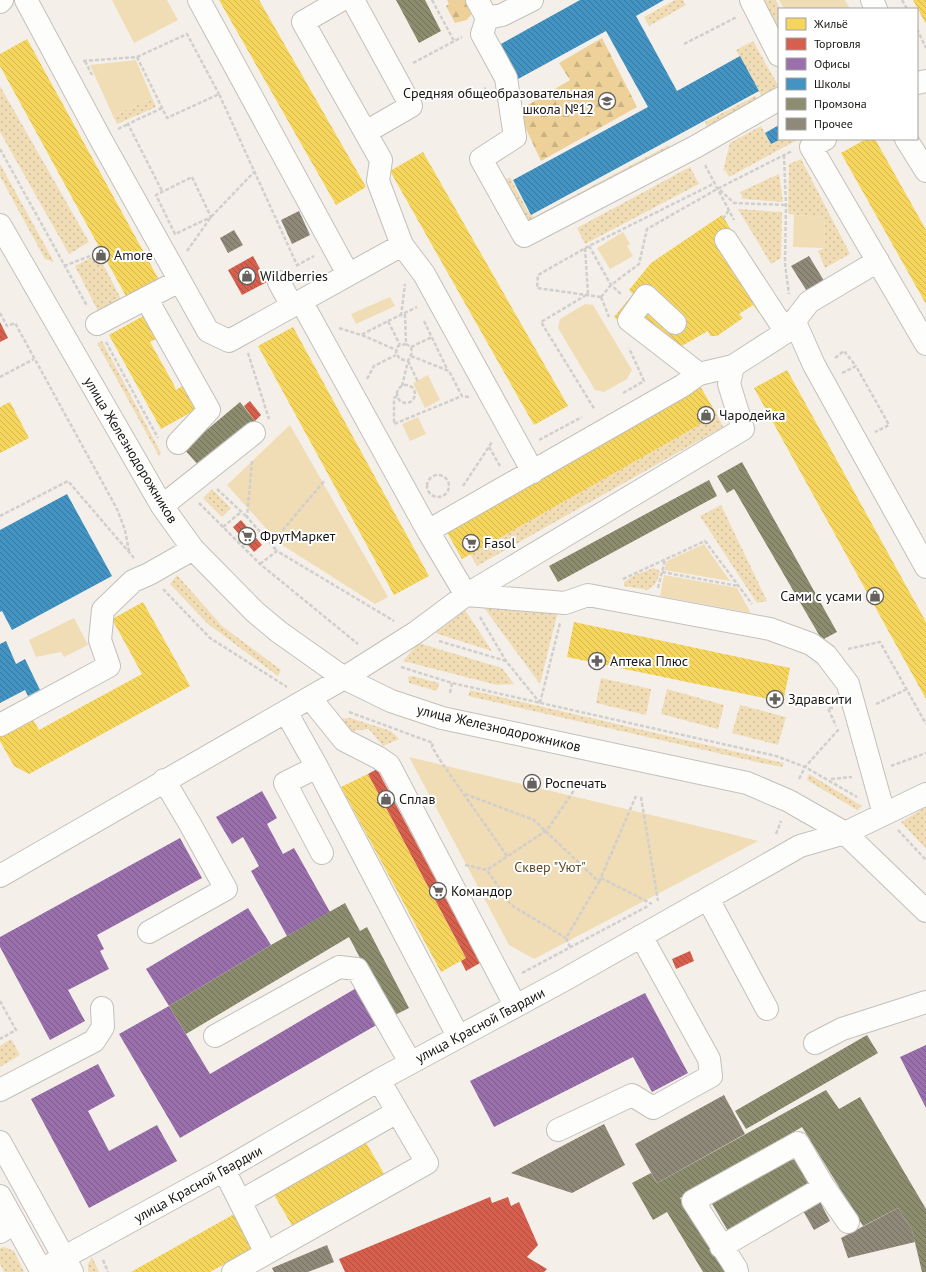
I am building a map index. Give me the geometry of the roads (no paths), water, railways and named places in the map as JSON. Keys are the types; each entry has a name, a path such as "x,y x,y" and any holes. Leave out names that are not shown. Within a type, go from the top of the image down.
{"street":[{"path":"26,0 208,331 229,341 402,245"},
{"path":"198,0 348,274"},
{"path":"341,0 303,22 381,160 378,181 402,245 424,274 533,472"},
{"path":"353,0 411,106 366,132"},
{"path":"532,0 502,15 482,9 482,34 506,78 515,137 481,159 524,236 695,147 778,100"},
{"path":"753,4 778,52"},
{"path":"823,140 811,147 926,344"},
{"path":"907,140 926,171"},
{"name":"улица Железнодорожников","path":"1,230 162,506 193,549 255,612 279,632 344,678 391,701 442,718 747,784 789,801 845,833 926,911"},
{"path":"726,240 790,326 814,365 926,567"},
{"path":"428,531 682,386 699,374 733,366 790,326 809,302 878,261"},
{"path":"97,324 146,298 177,275"},
{"path":"279,282 312,320 428,531 466,595"},
{"path":"676,323 646,296 629,320 699,374"},
{"path":"146,298 209,410 168,441"},
{"path":"3,868 164,780 344,678 415,633 466,595 743,429 729,384 733,366"},
{"path":"162,506 254,433"},
{"path":"0,725 109,666 100,640 103,610 133,581 149,574 193,549"},
{"path":"466,595 565,603 588,595 760,627 811,644 826,655 848,684 853,707 884,814"},
{"path":"310,698 344,740 379,758 389,765 515,1005"},
{"path":"286,712 317,767 458,1036"},
{"path":"317,767 285,784 322,853"},
{"path":"149,932 226,889 164,780"},
{"name":"улица Красной Гвардии","path":"42,1271 69,1264 224,1170 410,1062 564,980 800,846 845,833 926,794"},
{"path":"708,899 767,1009"},
{"path":"558,1130 632,1095 653,1108 710,1076 709,1059 641,936"},
{"path":"215,1036 338,967 357,969 410,1062"},
{"path":"815,1043 842,1029 926,1002"},
{"path":"0,1090 94,1041 103,1027 102,1008"},
{"path":"233,1272 427,1164 379,1080"},
{"path":"241,1201 397,1112"},
{"path":"0,1142 69,1264"},
{"path":"737,1272 693,1201 798,1143 824,1187 848,1222"},
{"path":"224,1170 266,1253"},
{"path":"721,1247 824,1187"},
{"path":"0,1196 8,1228 42,1271"}],"place":[{"name":"Средняя общеобразовательная школа №12","path":"607,101"},
{"name":"Amore","path":"101,255"},
{"name":"Wildberries","path":"247,276"},
{"name":"Чародейка","path":"706,415"},
{"name":"ФрутМаркет","path":"247,536"},
{"name":"Fasol","path":"471,543"},
{"name":"Сами с усами","path":"875,596"},
{"name":"Аптека Плюс","path":"597,661"},
{"name":"Здравсити","path":"775,699"},
{"name":"Роспечать","path":"532,783"},
{"name":"Сплав","path":"386,799"},
{"name":"Командор","path":"438,891"}],"park label":[{"name":"Сквер \"Уют\"","path":"550,867"}]}
